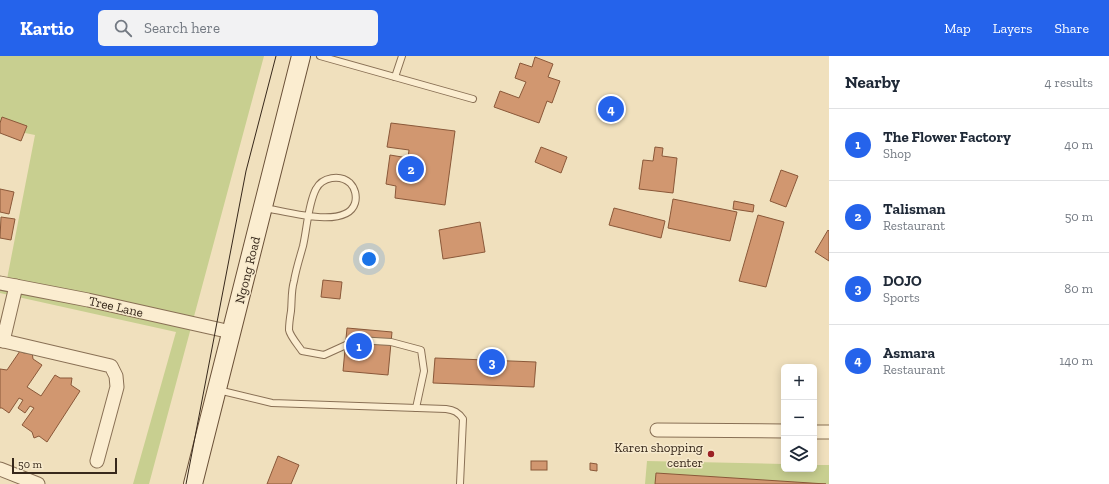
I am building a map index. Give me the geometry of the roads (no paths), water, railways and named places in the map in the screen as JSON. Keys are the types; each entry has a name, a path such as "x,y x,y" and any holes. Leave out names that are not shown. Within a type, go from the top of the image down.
{"main road":[{"name":"Ngong Road","path":"192,484 301,56"}],"street":[{"name":"Tree Lane","path":"0,283 88,300 231,332"},
{"path":"16,286 2,340 111,366 116,376 117,387 97,461"},
{"path":"657,430 781,431"},
{"path":"817,432 829,432"},
{"path":"0,469 38,484"}],"lane":[{"path":"320,56 473,99"},
{"path":"395,77 402,56"},
{"path":"263,208 309,216 328,218 346,214 352,210 356,201 355,190 352,186 341,178 332,178 323,180 316,188 309,216 303,245 293,282 289,330 302,351 324,355 357,340 391,342 421,350 424,371 416,408"},
{"path":"217,389 272,403 455,410 459,413 462,419 460,484"}],"tram line":[{"path":"186,484 246,171 276,56"}],"place":[{"name":"Asmara","path":"611,109"},
{"name":"Talisman","path":"411,169"},
{"name":"The Flower Factory","path":"359,346"},
{"name":"DOJO","path":"492,362"},
{"name":"Karen shopping center","path":"711,454"}]}
